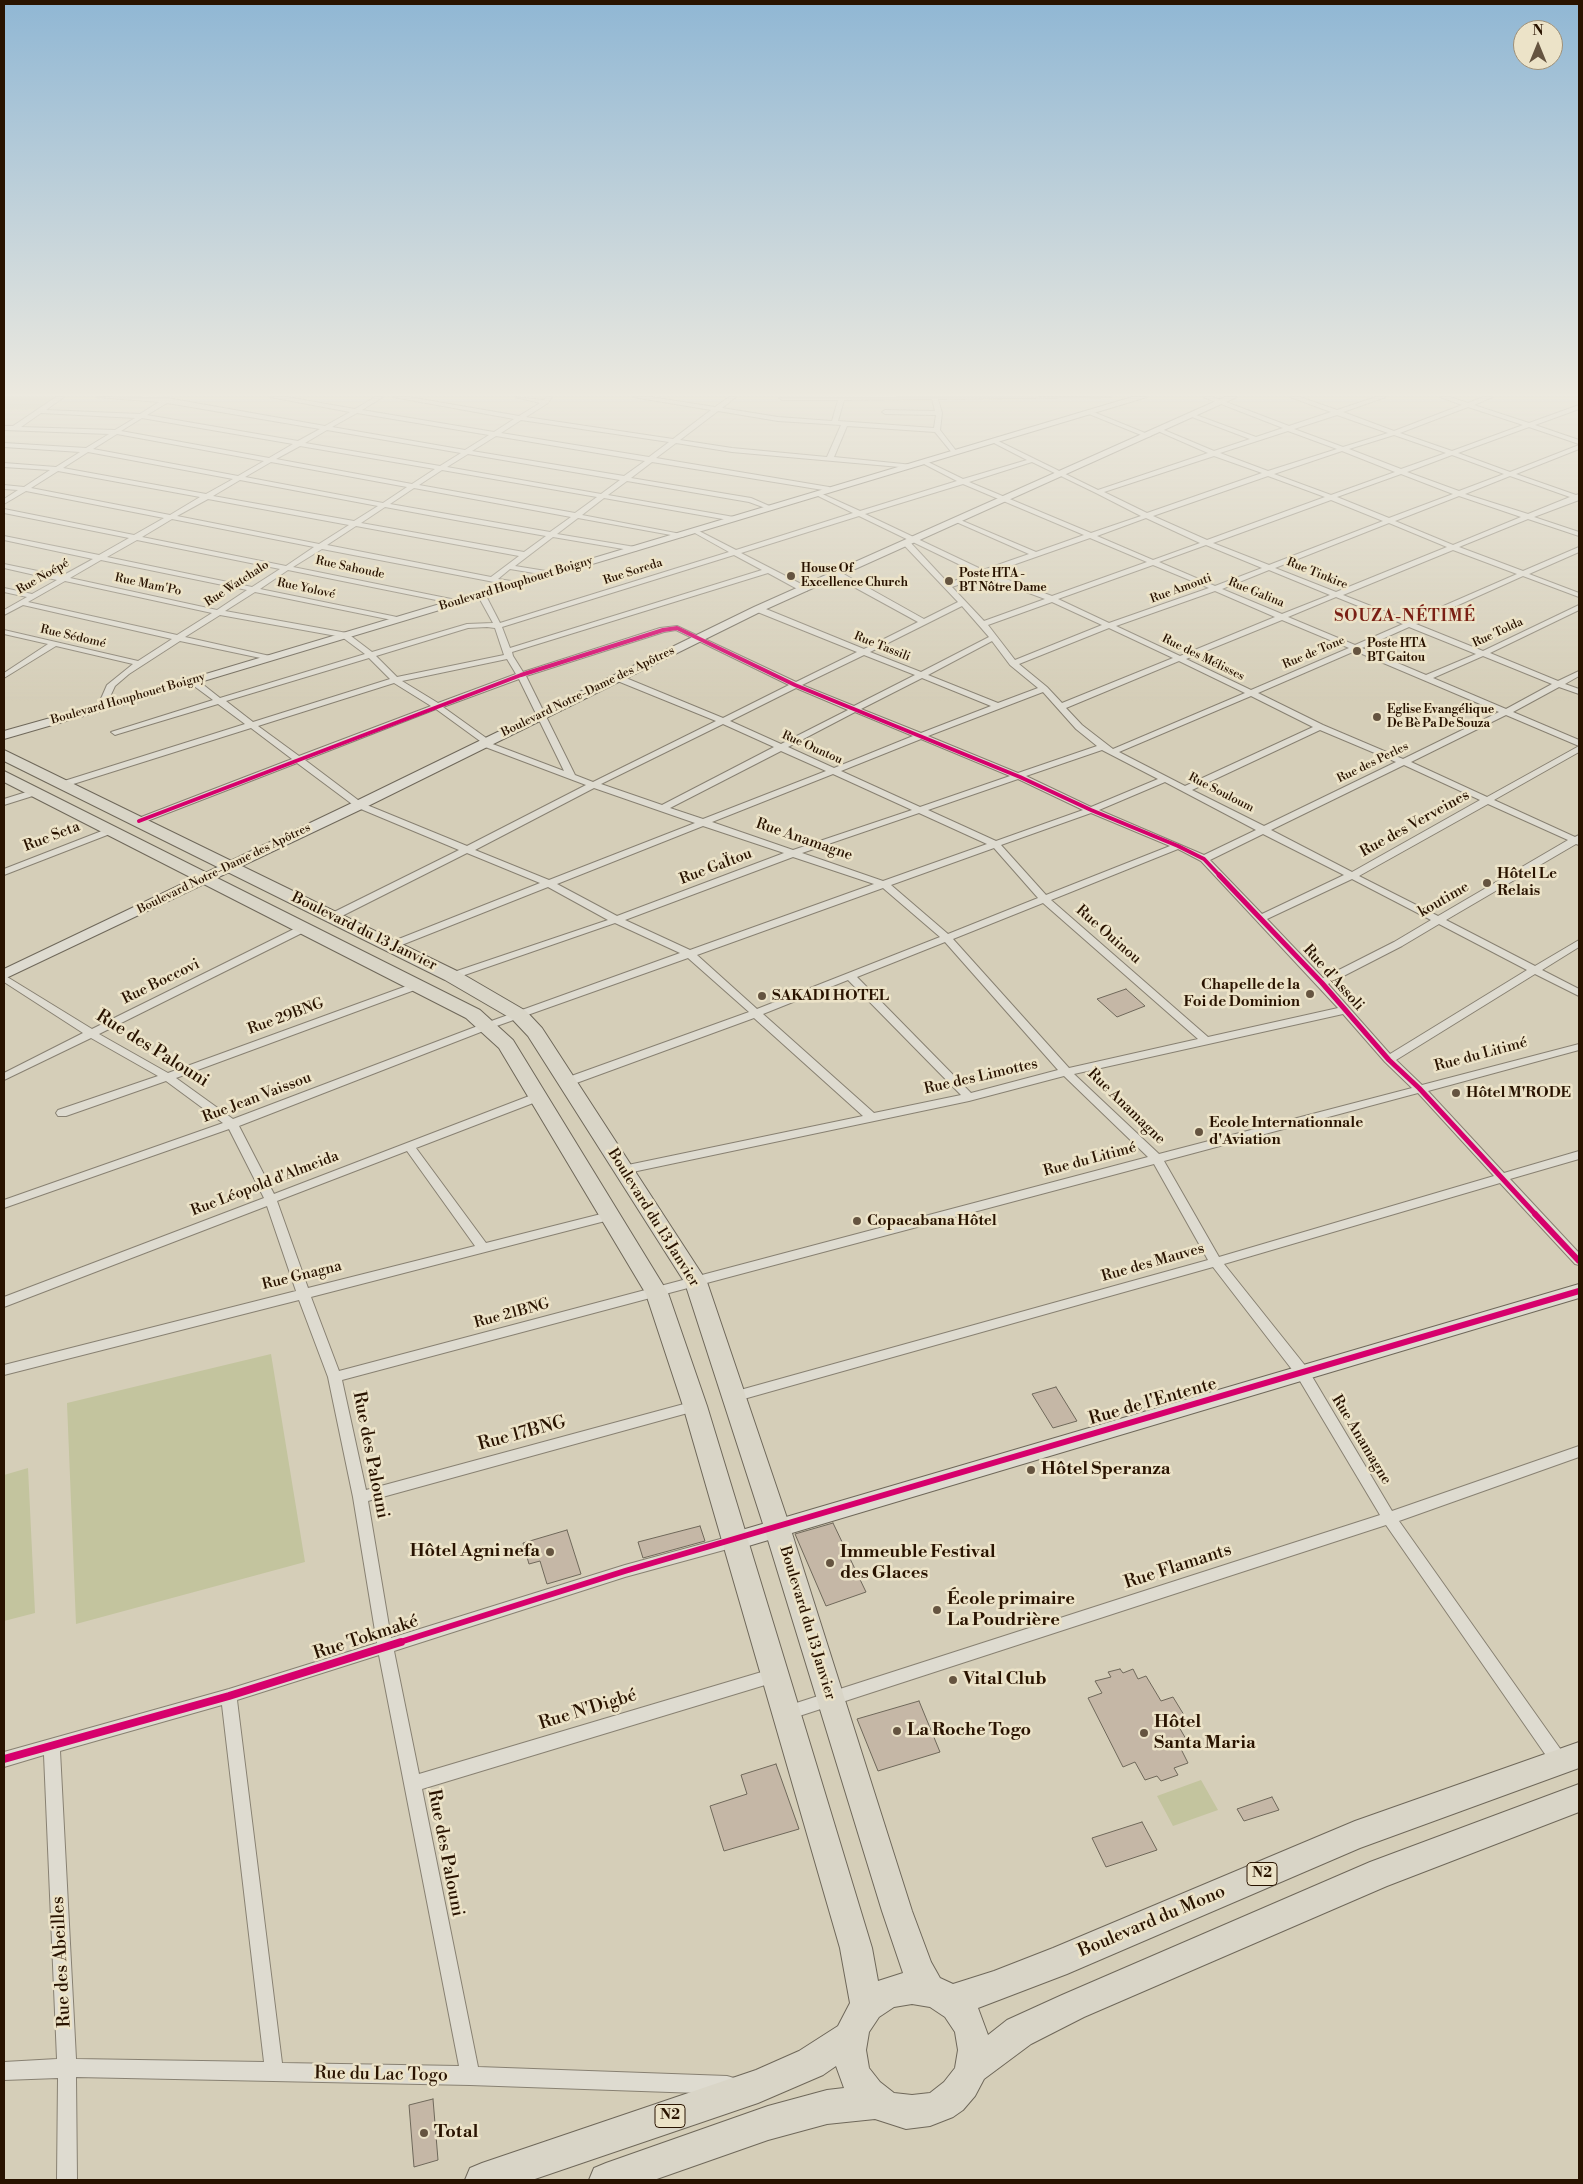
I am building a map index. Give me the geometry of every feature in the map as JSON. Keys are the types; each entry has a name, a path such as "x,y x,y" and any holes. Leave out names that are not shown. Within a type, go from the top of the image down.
{"highway":[{"name":"Boulevard du 13 Janvier","path":"4,755 186,846 231,865 452,976 519,1015 535,1032 696,1282 777,1527 897,1910 918,1970 938,1995"},
{"name":"Boulevard du 13 Janvier","path":"4,776 473,1014 506,1044 657,1293 695,1406 856,1948 866,2005"},
{"name":"Boulevard du Mono","path":"938,1995 994,1988 1355,1834 1570,1759"},
{"path":"971,2068 1019,2032 1073,2006 1381,1873 1579,1798"},
{"path":"606,2180 768,2123 827,2107 876,2102 901,2112 917,2114 932,2111 945,2105 957,2095 966,2082 971,2068 973,2049 969,2031 961,2015 938,1995 912,1986 894,1988 879,1994 866,2005 854,2026 851,2038 851,2054 855,2070 863,2085 876,2102"},
{"name":"N2","path":"482,2180 758,2086 811,2063 851,2038"}],"street":[{"path":"80,499 515,584"},
{"name":"Rue Noépé","path":"4,613 203,499"},
{"path":"217,499 526,555"},
{"path":"351,499 634,549"},
{"name":"Rue Watchalo","path":"106,706 104,701 111,685 138,663 393,499"},
{"path":"480,499 682,535"},
{"path":"493,579 600,499"},
{"path":"614,499 734,519"},
{"path":"745,499 770,508"},
{"name":"Boulevard Houphouet Boigny","path":"4,735 193,681 801,499"},
{"name":"Rue des Mélisses","path":"828,499 909,541 983,573 1052,599 1320,726 1578,840"},
{"name":"Rue Soreda","path":"115,732 467,626 498,626 906,499"},
{"name":"Boulevard Notre-Dame des Apôtres","path":"4,977 758,609 1005,499"},
{"name":"Rue Galina","path":"1005,499 1579,743"},
{"name":"Rue Tinkire","path":"1112,499 1207,543 1579,692"},
{"path":"946,586 1195,499"},
{"path":"983,624 1326,499"},
{"path":"1336,499 1452,547 1579,596"},
{"name":"Rue Amouti","path":"1014,663 1108,626 1214,589 1443,499"},
{"path":"1477,499 1579,534"},
{"path":"1060,707 1338,595 1528,515 1573,499"},
{"name":"Rue Sahoude","path":"4,511 136,536 456,602"},
{"path":"956,520 1037,555"},
{"path":"695,531 804,589"},
{"name":"Rue Yolové","path":"4,538 397,619"},
{"name":"Rue Souloum","path":"909,541 946,586 983,624 1014,663 1044,689 1079,727 1103,747 1579,993"},
{"name":"Rue de Tone","path":"1112,752 1409,625 1579,549"},
{"name":"Rue Mam'Po","path":"4,566 218,612 344,635 370,654 395,680 437,706"},
{"path":"510,568 549,574"},
{"path":"64,784 395,680 509,653 768,570"},
{"path":"837,574 924,622"},
{"path":"4,590 33,596"},
{"path":"481,594 539,715 572,777"},
{"path":"22,603 267,658"},
{"path":"332,917 593,785 963,603"},
{"name":"Rue Tolda","path":"1426,678 1482,654 1579,607"},
{"name":"Rue Tassili","path":"758,609 998,706"},
{"name":"Rue d'Assoli","path":"139,821 521,675 663,630 677,628 795,685 1020,776 1091,810 1178,846 1204,859 1322,983 1389,1060 1419,1088 1579,1261"},
{"name":"Rue Sédomé","path":"4,632 138,663"},
{"path":"663,808 994,638"},
{"path":"4,676 54,644"},
{"name":"Rue des Perles","path":"1204,859 1506,712 1579,673"},
{"name":"Rue Ountou","path":"618,678 723,721 995,844"},
{"path":"193,681 359,805 550,884 616,920 690,954 872,1117"},
{"path":"390,946 1044,689"},
{"name":"Rue Anamagne","path":"437,706 484,743 593,785 885,885 947,938 1066,1072 1157,1159 1216,1262 1302,1372 1389,1518 1570,1759"},
{"path":"1186,789 1320,726"},
{"name":"Rue GaÏtou","path":"452,976 616,920 918,810 1103,747"},
{"name":"Rue des Verveines","path":"1261,918 1353,875 1579,749"},
{"name":"Rue Jean Vaissou","path":"4,1204 232,1124 487,1026 1091,810 1165,779"},
{"path":"4,802 36,792"},
{"name":"Rue Seta","path":"4,872 112,830"},
{"name":"koutime","path":"1322,983 1440,920 1578,840"},
{"name":"Rue Ouinou","path":"995,844 1044,898 1207,1042"},
{"path":"567,1082 757,1013 1178,846"},
{"name":"Rue Boccovi","path":"4,1077 304,928"},
{"path":"1389,1060 1579,943"},
{"path":"850,976 969,1097"},
{"name":"Rue des Palouni","path":"4,977 90,1033 167,1077 232,1124 270,1198 302,1293 336,1377 360,1497 385,1646 470,2076"},
{"name":"Rue 29BNG","path":"62,1113 167,1077 416,986"},
{"name":"Rue des Limottes","path":"623,1170 969,1097 1066,1072 1346,1010"},
{"name":"Rue du Litimé","path":"696,1282 1419,1088 1579,1047"},
{"name":"Rue Léopold d'Almeida","path":"4,1302 270,1198 537,1097"},
{"path":"409,1146 483,1248"},
{"name":"Rue des Mauves","path":"733,1397 1216,1262 1579,1155"},
{"name":"Rue Gnagna","path":"4,1370 609,1216"},
{"name":"Rue 21BNG","path":"336,1377 696,1282"},
{"name":"Rue de l'Entente","path":"735,1541 1579,1291"},
{"name":"Rue 17BNG","path":"360,1497 695,1406"},
{"name":"Rue Flamants","path":"787,1714 1389,1518 1579,1451"},
{"name":"Rue Tokmaké","path":"4,1759 229,1696 625,1571 735,1541"},
{"name":"Rue N'Digbé","path":"412,1784 775,1675"},
{"path":"229,1696 274,2072"},
{"name":"Rue des Abeilles","path":"52,1745 67,2068 67,2180"},
{"name":"Rue du Lac Togo","path":"4,2071 67,2068 274,2072 470,2076 758,2086"}],"green space":[{"path":"271,1354 305,1562 76,1624 67,1403"},
{"path":"28,1468 35,1613 4,1621 4,1475"},
{"path":"1201,1780 1218,1810 1173,1826 1157,1796"}],"building":[{"path":"1126,989 1145,1006 1117,1017 1097,999"},
{"path":"1056,1387 1077,1421 1053,1428 1032,1394"},
{"name":"Immeuble Festival des Glaces","path":"833,1523 866,1592 826,1606 795,1534"},
{"path":"700,1526 705,1541 643,1558 638,1542"},
{"name":"Hôtel Agni nefa","path":"567,1530 581,1574 547,1584 540,1561 529,1564 523,1543"},
{"name":"Hôtel Santa Maria","path":"1120,1669 1123,1673 1133,1669 1138,1679 1146,1676 1161,1701 1173,1697 1184,1715 1175,1720 1190,1746 1181,1749 1188,1763 1174,1768 1178,1775 1161,1781 1157,1776 1145,1780 1135,1762 1123,1767 1088,1698 1102,1693 1095,1681 1111,1677 1108,1672"},
{"name":"La Roche Togo","path":"919,1701 940,1752 878,1771 857,1719"},
{"path":"776,1764 799,1829 724,1851 710,1806 747,1794 741,1775"},
{"path":"1272,1797 1279,1810 1244,1821 1237,1809"},
{"path":"1142,1822 1157,1850 1106,1867 1092,1838"},
{"name":"Total","path":"433,2099 438,2160 414,2167 409,2105"}],"cycle path":[{"path":"139,821 521,675 663,630 677,628 795,685 1020,777 1204,859 1322,983 1389,1060 1419,1088 1579,1261"},
{"path":"4,1759 229,1696 625,1571 1579,1291"}],"place":[{"name":"House Of Excellence Church","path":"791,576"},
{"name":"Poste HTA - BT Nôtre Dame","path":"949,581"},
{"name":"Poste HTA BT Gaitou","path":"1357,651"},
{"name":"Eglise Evangélique De Bè Pa De Souza","path":"1377,717"},
{"name":"Hôtel Le Relais","path":"1487,883"},
{"name":"Chapelle de la Foi de Dominion","path":"1310,994"},
{"name":"SAKADI HOTEL","path":"762,996"},
{"name":"Hôtel M'RODE","path":"1456,1093"},
{"name":"Ecole Internationnale d'Aviation","path":"1199,1132"},
{"name":"Copacabana Hôtel","path":"857,1221"},
{"name":"Hôtel Speranza","path":"1031,1470"},
{"name":"Hôtel Agni nefa","path":"550,1552"},
{"name":"Immeuble Festival des Glaces","path":"830,1563"},
{"name":"École primaire La Poudrière","path":"937,1610"},
{"name":"Vital Club","path":"953,1680"},
{"name":"La Roche Togo","path":"897,1731"},
{"name":"Hôtel Santa Maria","path":"1144,1733"},
{"name":"Total","path":"424,2133"}],"district":[{"name":"SOUZA-NÉTIMÉ","path":"1405,617"}]}
